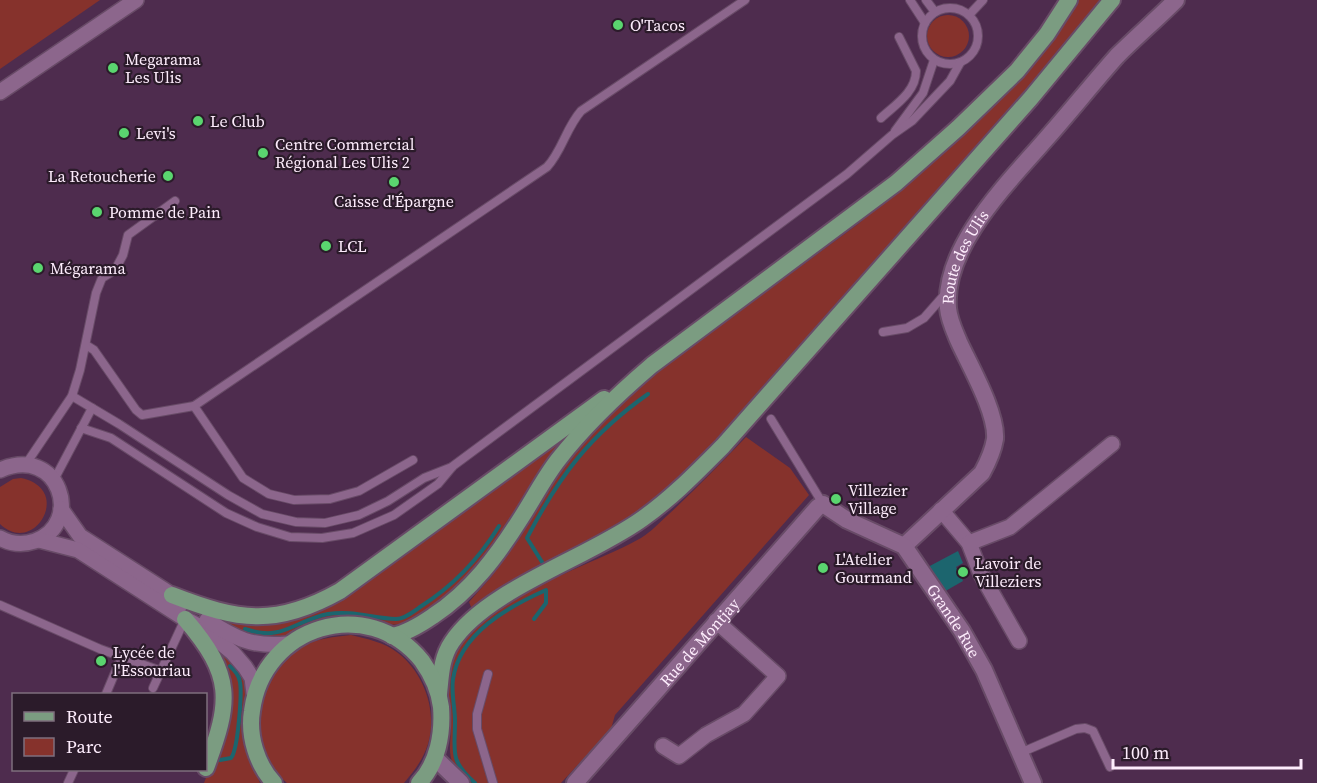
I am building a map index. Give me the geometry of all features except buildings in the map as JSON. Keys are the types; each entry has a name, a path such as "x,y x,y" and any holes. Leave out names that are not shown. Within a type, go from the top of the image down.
{"main road":[{"path":"392,636 403,634 444,609 480,576 496,557 557,461 628,385 896,183 1017,71 1047,34 1069,0"},
{"path":"419,783 435,758 442,726 439,694 441,665 451,643 488,607 528,582 600,546 642,519 681,488 723,446 1031,98 1112,0"},
{"path":"172,595 220,612 244,617 295,612 318,603 340,591 595,404 628,385"},
{"path":"185,619 211,651 219,668 223,685 224,707 219,733 207,764"},
{"path":"271,781 255,752 253,742 250,722 254,693 273,658 287,644 312,631 338,624 366,626 392,636 418,657 429,671 439,694"}],"street":[{"path":"0,92 136,0"},
{"name":"Route des Ulis","path":"903,546 982,472 995,440 994,424 989,408 950,324 947,306 957,259 971,232 990,205 1118,56 1176,0"},
{"path":"969,543 1010,527 1112,444"},
{"path":"0,470 11,465 36,466 54,480 61,499 57,522 50,532 39,540 28,544 16,544 0,538"},
{"name":"Grande Rue","path":"823,504 848,520 903,546 962,631 984,670 1033,783"},
{"name":"Rue de Montjay","path":"575,783 716,621 823,504"},
{"path":"61,509 81,536 232,637 261,645 287,644"},
{"path":"941,510 969,543 981,574 1019,640"},
{"path":"39,540 78,550 204,629 232,653 252,678 254,693"},
{"path":"0,553 16,544"},
{"path":"663,746 679,756 706,735 744,714 778,676 716,621"},
{"path":"435,758 461,783"}],"lane":[{"path":"86,345 94,350 136,410 142,415 194,406 547,168 558,153 571,123 581,111 745,0"},
{"path":"910,0 925,23"},
{"path":"926,0 935,12"},
{"path":"969,15 983,0"},
{"path":"81,428 111,438 226,513 257,527 290,537 322,538 352,533 394,515 438,484 453,466 823,193 912,121 945,86 960,63 973,53 978,38 977,29 969,15 962,10 953,8 935,12 925,23 922,31 924,47 934,60 951,64 960,63"},
{"path":"881,118 903,99 916,76 916,71 899,37"},
{"path":"892,135 923,93 934,60"},
{"path":"26,464 72,396 86,345 96,293 102,278 115,270 123,255 128,235 175,201"},
{"path":"883,332 907,328 924,318 949,289"},
{"path":"72,396 228,495 262,514 296,522 325,523 359,515 388,501 424,478 453,466"},
{"path":"194,406 243,478 269,494 294,500 330,498 359,491 413,460"},
{"path":"54,480 92,408"},
{"path":"771,419 823,504"},
{"path":"0,605 100,649 161,671"},
{"path":"153,688 185,619"},
{"path":"106,693 122,656"},
{"path":"488,674 477,714 477,729 493,783"},
{"path":"1020,753 1076,729 1085,728 1093,731 1110,767"}],"green space":[{"path":"0,0 100,0 0,69"},
{"path":"1078,0 1101,0 1082,26 700,458 663,493 622,524 472,609 469,602 491,577 521,536 550,487 578,447 608,415 649,378 858,224 921,171 1023,75 1055,38"},
{"path":"948,15 963,21 969,36 963,51 948,57 933,51 927,36 933,21"},
{"path":"746,437 790,468 809,495 615,715 611,729 561,783 469,783 455,768 450,753 451,717 448,677 450,663 461,641 480,622 533,588 645,536"},
{"path":"557,440 561,442 497,543 472,574 448,595 405,624 386,625 351,617 326,619 310,623 283,637 268,639 249,638 207,615 281,620"},
{"path":"21,478 37,484 45,494 47,506 43,518 36,527 25,532 13,532 0,524 0,487 13,479"},
{"path":"351,635 375,641 393,649 415,671 422,682 430,706 431,732 426,750 404,783 287,783 273,768 264,751 261,712 266,693 274,675 287,659 302,647 332,637"},
{"path":"217,649 242,670 246,683 242,729 245,745 260,783 204,783 226,725"}],"shaded area":[{"path":"958,551 963,563 956,567 963,581 942,593 926,568"}],"waterway":[{"path":"542,562 527,538 551,495 593,441 627,409 648,394"},
{"path":"245,629 269,633 279,632 316,617 337,613 402,618 432,599 454,581 474,561 499,526"},
{"path":"475,783 461,768 455,755 453,679 457,663 475,635 488,624 516,605 546,590 546,603 534,619"},
{"path":"220,760 231,758 236,744 239,721 240,682 238,675 230,666"}],"place":[{"name":"O'Tacos","path":"618,25"},
{"name":"Megarama Les Ulis","path":"113,68"},
{"name":"Le Club","path":"198,121"},
{"name":"Levi's","path":"124,133"},
{"name":"Centre Commercial Régional Les Ulis 2","path":"263,153"},
{"name":"La Retoucherie","path":"168,176"},
{"name":"Caisse d'Épargne","path":"394,182"},
{"name":"Pomme de Pain","path":"97,212"},
{"name":"LCL","path":"326,246"},
{"name":"Mégarama","path":"38,268"},
{"name":"Villezier Village","path":"836,499"},
{"name":"L'Atelier Gourmand","path":"823,568"},
{"name":"Lavoir de Villeziers","path":"963,572"},
{"name":"Lycée de l'Essouriau","path":"101,661"}]}
